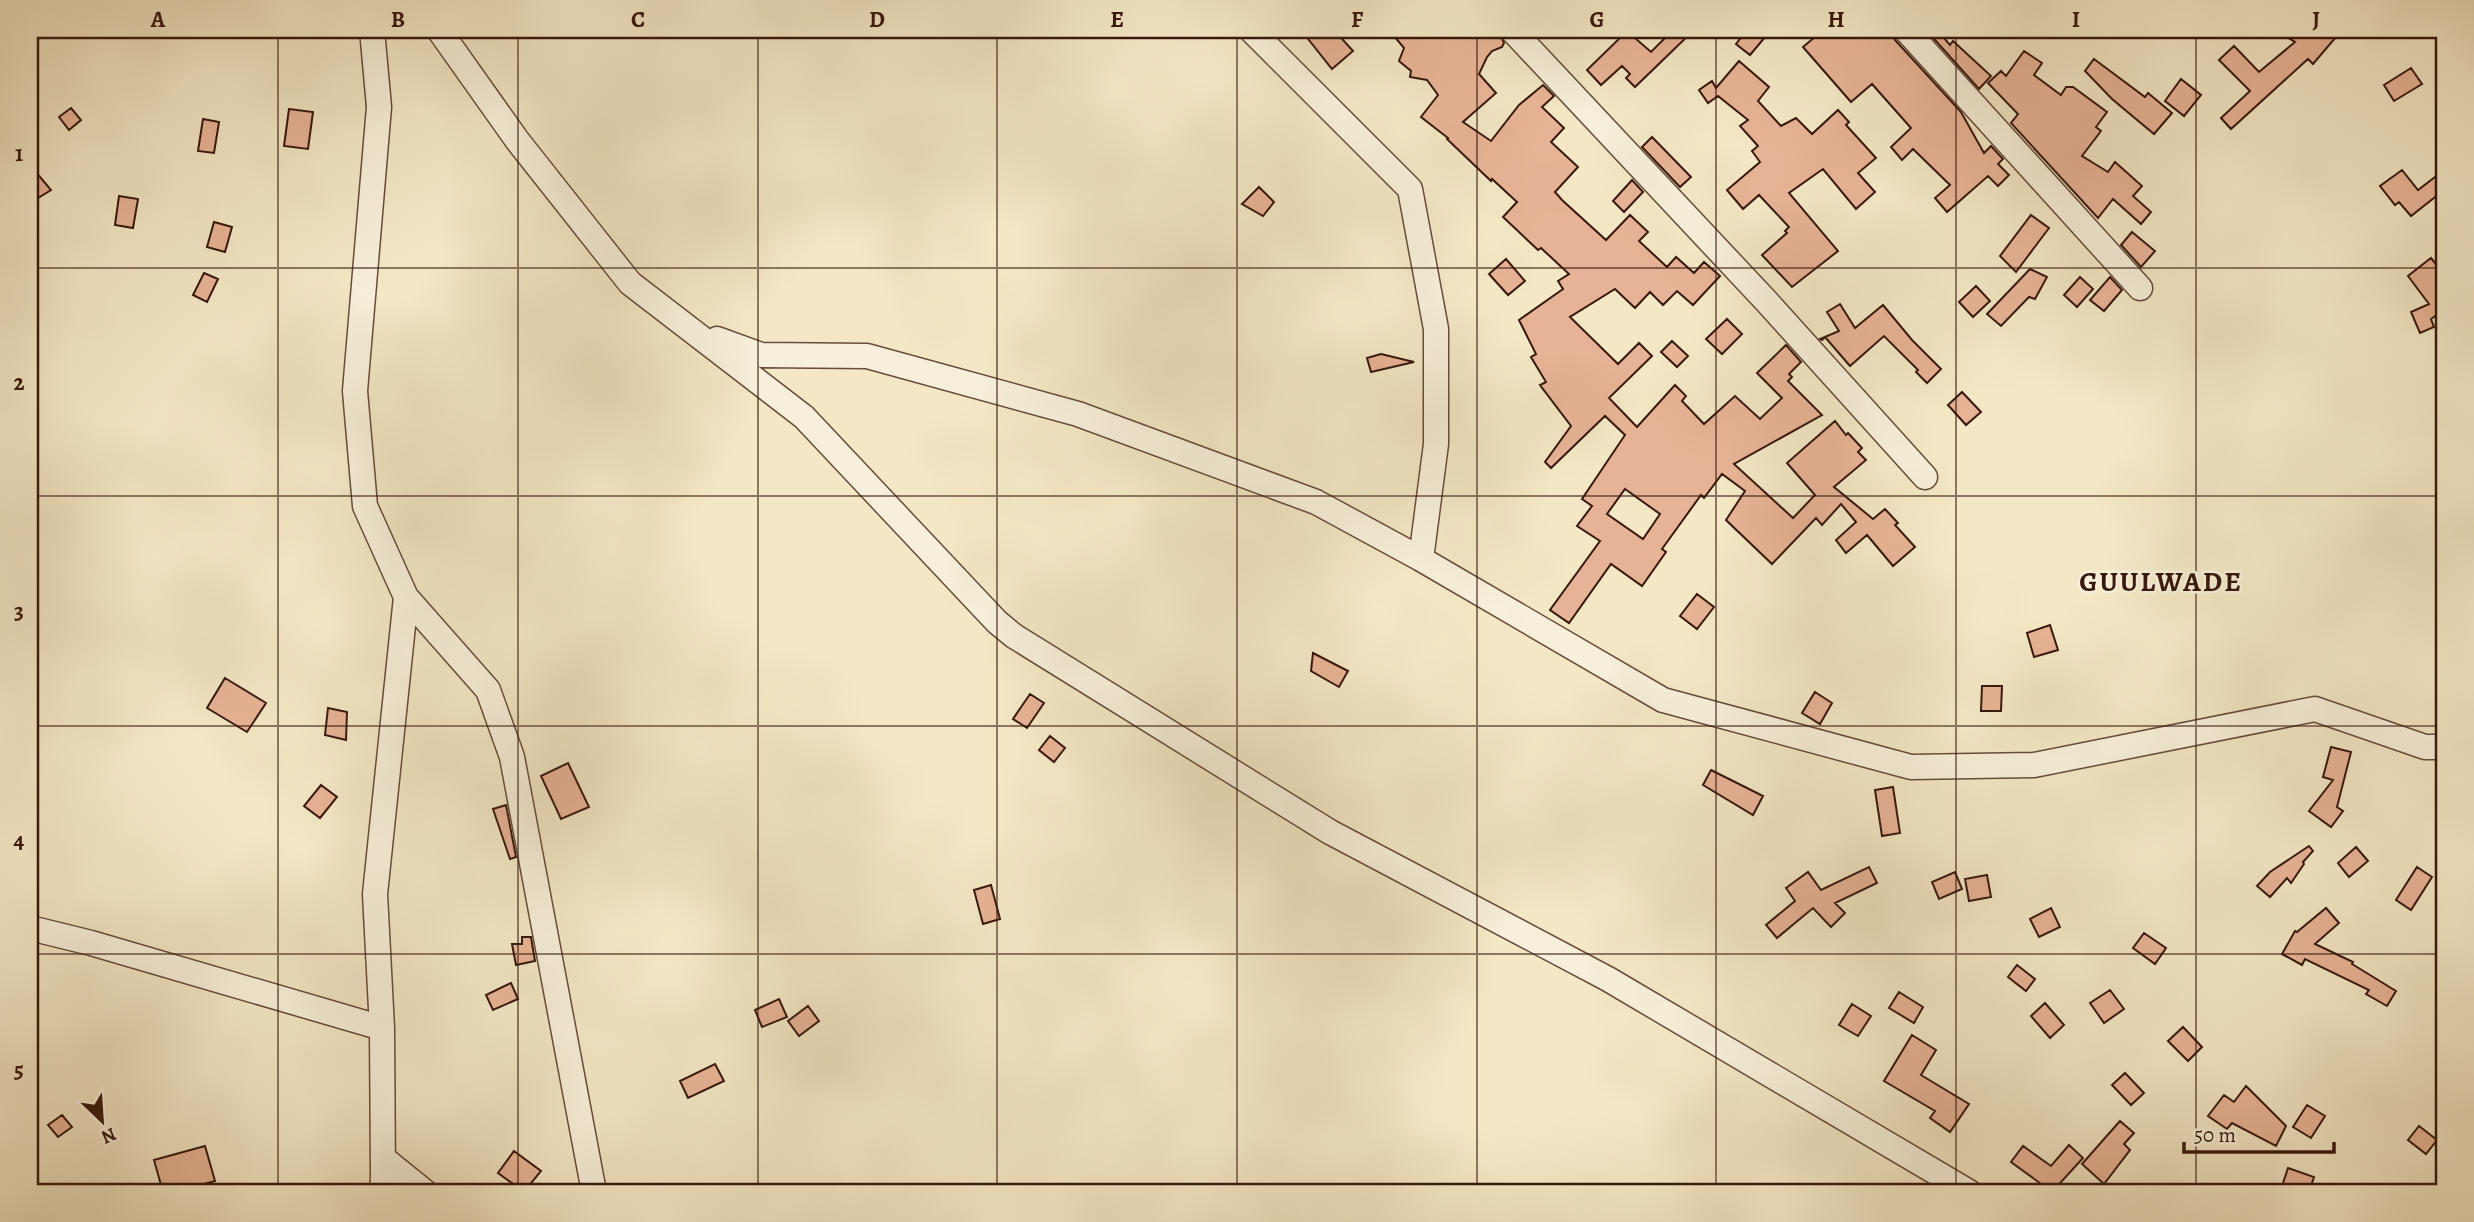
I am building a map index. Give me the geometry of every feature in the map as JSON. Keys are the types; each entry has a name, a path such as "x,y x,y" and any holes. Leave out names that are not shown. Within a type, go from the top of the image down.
{"street":[{"path":"372,30 380,107 355,391 365,506 407,597 488,690 512,757 594,1192"},
{"path":"439,30 517,140 630,283 804,417 997,622 1014,636 1330,832 1608,979 1969,1192"},
{"path":"1251,30 1410,188 1436,329 1436,444 1421,559"},
{"path":"1512,30 1768,303 1925,477"},
{"path":"1906,30 2140,288"},
{"path":"694,331 761,355 867,356 1078,414 1316,502 1421,559 1663,700 1911,767 2034,765 2315,709 2426,747 2444,747"},
{"path":"381,1192 382,1028 375,894 407,597"},
{"path":"30,928 91,943 382,1028"},
{"path":"383,1158 425,1192"}],"building":[{"path":"1301,30 1334,30 1353,51 1332,69"},
{"path":"1389,30 1498,30 1504,43 1487,57 1479,74 1496,93 1463,122 1491,141 1519,105 1543,85 1554,96 1542,107 1564,128 1551,142 1578,167 1555,192 1562,200 1606,240 1630,215 1648,232 1639,241 1667,267 1676,257 1694,273 1704,262 1720,276 1693,305 1677,291 1663,305 1650,292 1635,308 1615,289 1570,317 1618,364 1639,343 1652,356 1609,398 1637,427 1675,385 1686,396 1682,401 1704,424 1735,396 1760,419 1782,398 1757,373 1786,345 1801,362 1789,374 1792,377 1788,381 1822,415 1734,464 1793,518 1815,495 1787,463 1835,421 1846,435 1848,433 1862,448 1858,452 1866,460 1834,487 1873,519 1885,509 1915,547 1893,566 1867,535 1846,553 1836,540 1856,522 1841,504 1822,525 1816,518 1772,564 1726,520 1745,491 1722,474 1704,498 1701,495 1662,549 1666,552 1642,586 1611,564 1569,623 1550,610 1600,541 1577,526 1592,506 1582,499 1625,435 1605,416 1551,468 1545,462 1571,426 1540,385 1546,382 1531,357 1536,354 1519,320 1563,289 1558,281 1569,274 1503,217 1517,202 1492,179 1491,181 1448,138 1421,117 1438,95 1427,80 1410,77 1411,71 1399,61 1404,48","holes":["1625,489 1660,514 1643,539 1607,514"]},
{"path":"1673,30 1694,30 1635,87 1626,78 1630,74 1622,66 1601,85 1587,70 1627,31 1651,52"},
{"path":"1747,30 1771,30 1750,55 1736,44"},
{"path":"1823,30 1892,30 1895,40 1961,112 1984,153 1991,146 2003,159 1998,164 2009,175 1998,186 1988,176 1947,212 1935,198 1950,185 1913,149 1902,160 1891,147 1911,128 1872,84 1851,102 1803,47"},
{"path":"1926,30 1937,30 1950,45 1953,41 1991,76 1979,89"},
{"path":"2275,30 2342,30 2313,64 2308,59 2231,129 2221,118 2250,91 2219,60 2234,46 2259,72 2295,42"},
{"path":"2024,51 2042,63 2034,75 2061,95 2066,87 2073,87 2107,112 2096,127 2101,131 2082,156 2108,172 2115,162 2142,186 2133,196 2151,212 2141,224 2113,199 2098,218 2011,123 2018,114 1988,83 2001,71 2006,76"},
{"path":"2094,59 2145,97 2148,93 2172,113 2154,134 2112,99 2085,71"},
{"path":"1739,61 1769,87 1758,101 1781,126 1796,118 1812,134 1838,110 1849,122 1846,125 1876,158 1858,173 1875,192 1856,209 1823,169 1789,193 1838,251 1792,287 1762,255 1787,233 1785,231 1789,227 1759,195 1743,209 1727,190 1760,162 1752,151 1758,146 1740,126 1748,120 1718,96 1708,103 1699,90 1712,81 1716,88"},
{"path":"2411,68 2422,84 2394,101 2384,85"},
{"path":"2181,79 2201,95 2184,116 2165,101"},
{"path":"71,108 81,120 69,130 59,117"},
{"path":"289,109 313,112 308,149 284,146"},
{"path":"203,119 219,122 214,153 198,151"},
{"path":"1652,137 1691,177 1680,187 1642,147"},
{"path":"30,165 51,190 30,203"},
{"path":"2402,170 2418,190 2444,170 2444,190 2411,216 2399,202 2395,205 2380,186"},
{"path":"1632,180 1643,192 1624,212 1613,201"},
{"path":"1259,187 1274,202 1263,216 1242,204"},
{"path":"119,196 138,199 133,228 115,225"},
{"path":"2031,215 2049,228 2016,272 2000,256"},
{"path":"214,222 232,227 225,252 207,247"},
{"path":"2132,232 2155,251 2141,267 2121,245"},
{"path":"2431,258 2444,274 2444,323 2438,314 2431,319 2434,327 2420,333 2411,312 2429,304 2408,276"},
{"path":"1506,259 1525,281 1508,295 1489,274"},
{"path":"2030,269 2047,277 2035,299 2029,297 2001,326 1987,314"},
{"path":"204,273 218,279 207,302 193,295"},
{"path":"2080,277 2093,289 2077,307 2064,295"},
{"path":"2110,277 2122,290 2104,311 2090,300"},
{"path":"1976,286 1990,301 1973,317 1959,302"},
{"path":"1840,304 1855,328 1883,305 1941,369 1927,383 1916,372 1918,370 1884,336 1850,366 1825,337 1820,339 1839,331 1827,312"},
{"path":"1727,319 1742,334 1722,354 1706,339"},
{"path":"1672,341 1688,356 1677,367 1661,352"},
{"path":"1381,354 1414,362 1371,372 1367,358"},
{"path":"1962,392 1981,412 1966,425 1948,405"},
{"path":"1697,594 1714,607 1697,629 1680,616"},
{"path":"2050,625 2058,650 2034,657 2027,633"},
{"path":"1313,653 1348,671 1339,687 1311,671"},
{"path":"225,678 266,703 247,732 207,708"},
{"path":"1982,686 2002,686 2001,711 1981,711"},
{"path":"1815,692 1832,703 1820,724 1802,713"},
{"path":"1030,694 1044,703 1027,728 1013,719"},
{"path":"328,708 347,712 346,740 325,735"},
{"path":"1050,736 1065,748 1054,762 1039,750"},
{"path":"2331,747 2351,752 2337,807 2343,811 2331,827 2309,811 2333,780 2323,777"},
{"path":"568,763 589,807 561,819 541,776"},
{"path":"1711,770 1763,796 1753,815 1703,785"},
{"path":"321,785 337,797 320,818 304,806"},
{"path":"1893,787 1900,833 1882,836 1875,790"},
{"path":"506,805 516,857 510,859 493,809"},
{"path":"2309,846 2313,851 2291,883 2287,878 2270,897 2257,886 2270,872"},
{"path":"2356,847 2368,861 2349,877 2338,863"},
{"path":"1869,867 1877,883 1835,903 1845,913 1831,927 1813,908 1777,938 1766,925 1795,901 1786,888 1808,872 1821,890"},
{"path":"2417,867 2432,877 2411,910 2396,900"},
{"path":"1955,872 1962,889 1939,899 1932,882"},
{"path":"1987,875 1991,897 1969,901 1965,879"},
{"path":"991,885 1000,919 983,924 974,890"},
{"path":"2051,908 2060,927 2039,937 2030,919"},
{"path":"2326,908 2339,923 2315,944 2353,962 2352,964 2396,991 2387,1006 2366,994 2369,990 2305,959 2302,965 2282,954 2295,931"},
{"path":"2144,933 2166,948 2155,964 2133,948"},
{"path":"522,937 531,937 535,961 516,965 512,944 522,944"},
{"path":"2017,965 2035,979 2026,991 2008,977"},
{"path":"511,983 518,999 493,1010 486,995"},
{"path":"2110,990 2124,1009 2104,1023 2090,1003"},
{"path":"1899,992 1923,1007 1914,1023 1889,1008"},
{"path":"779,999 787,1017 762,1027 755,1010"},
{"path":"2045,1003 2064,1025 2050,1038 2031,1016"},
{"path":"1852,1004 1871,1016 1858,1036 1839,1025"},
{"path":"808,1006 819,1021 799,1036 788,1021"},
{"path":"2183,1027 2202,1047 2188,1061 2168,1041"},
{"path":"1912,1035 1936,1050 1921,1075 1969,1104 1950,1132 1930,1118 1935,1111 1884,1081"},
{"path":"715,1064 724,1081 688,1098 680,1081"},
{"path":"2125,1073 2144,1093 2131,1105 2112,1085"},
{"path":"2246,1086 2286,1126 2276,1146 2232,1123 2227,1129 2208,1116 2224,1095 2234,1102"},
{"path":"2307,1105 2325,1116 2311,1138 2293,1127"},
{"path":"62,1115 72,1127 58,1137 48,1125"},
{"path":"2120,1121 2134,1133 2124,1144 2130,1150 2104,1184 2082,1164"},
{"path":"2419,1126 2437,1140 2426,1154 2408,1140"},
{"path":"2069,1145 2083,1158 2052,1192 2011,1162 2023,1146 2051,1166"},
{"path":"205,1146 215,1181 175,1192 163,1192 154,1160"},
{"path":"514,1151 541,1171 524,1192 498,1173"},
{"path":"2288,1168 2314,1177 2309,1192 2281,1189"}],"district":[{"name":"GUULWADE","path":"2161,581"}]}
